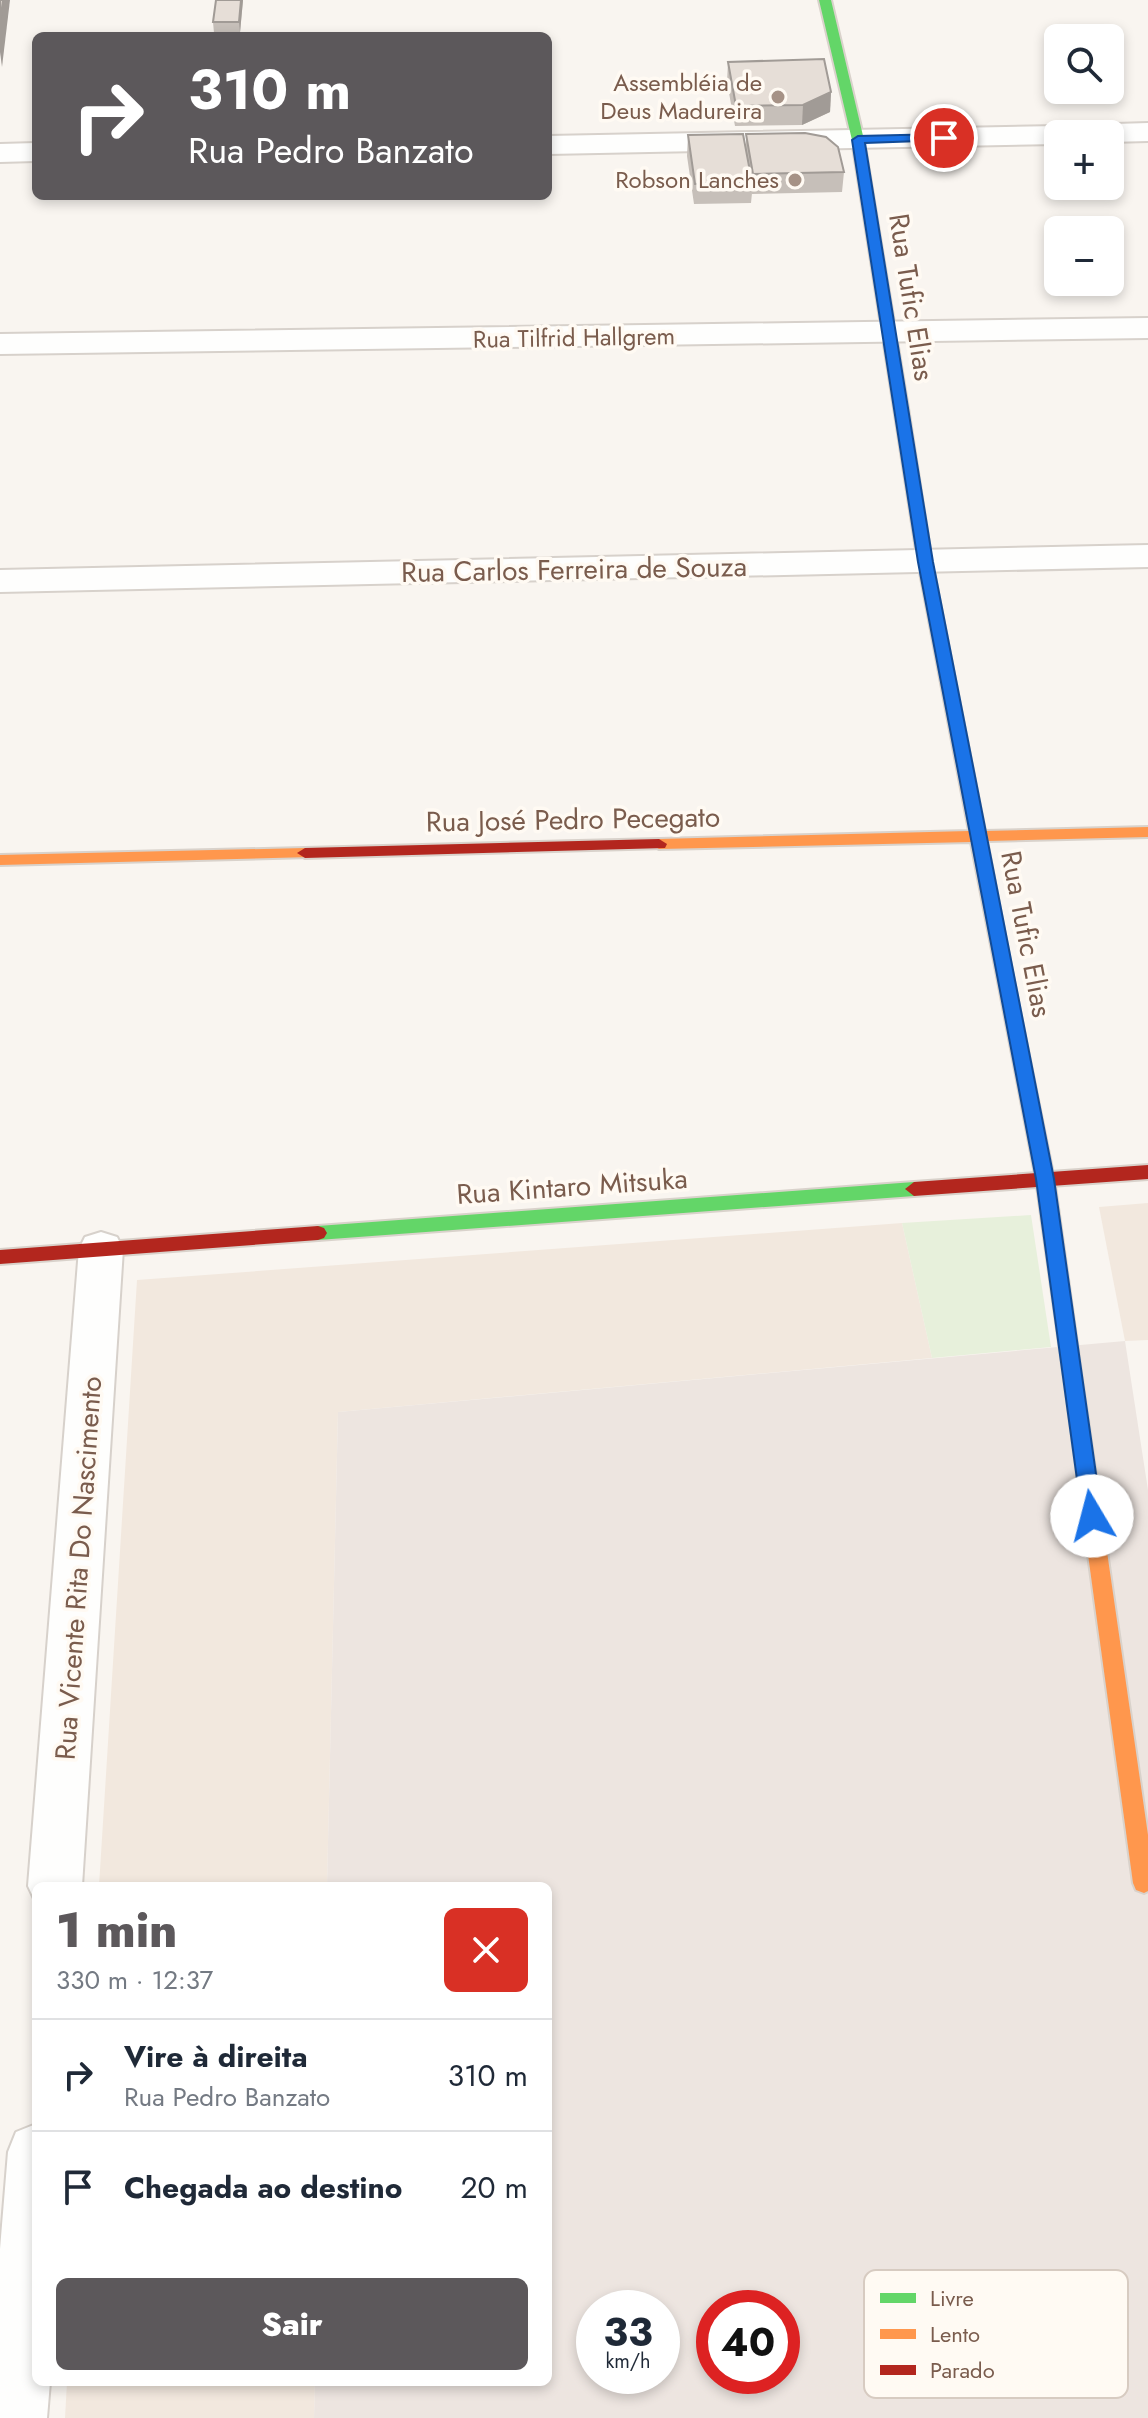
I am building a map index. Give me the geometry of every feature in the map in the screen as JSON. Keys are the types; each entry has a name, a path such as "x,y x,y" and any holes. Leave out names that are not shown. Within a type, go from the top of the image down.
{"street":[{"name":"Rua Tufic Elias","path":"825,0 858,140 925,562 1045,1179 1144,1883"},
{"path":"1124,133 1148,132"},
{"path":"552,145 1044,135"},
{"path":"0,153 32,152"},
{"name":"Rua Tilfrid Hallgrem","path":"0,344 1148,328"},
{"name":"Rua Carlos Ferreira de Souza","path":"0,581 1148,556"},
{"name":"Rua José Pedro Pecegato","path":"0,860 1148,832"},
{"name":"Rua Kintaro Mitsuka","path":"0,1257 1148,1172"},
{"name":"Rua Vicente Rita Do Nascimento","path":"55,1882 101,1249"},
{"path":"17,2418 16,2212 32,2164"}],"shaded area":[{"path":"1148,1203 1148,1340 1125,1341 1099,1207"},
{"path":"902,1223 932,1358 338,1412 327,1882 99,1882 137,1280"},
{"path":"1125,1341 1148,1490 1148,2418 314,2418 315,2386 552,2386 552,1882 327,1882 338,1412"},
{"path":"67,2386 315,2386 314,2418 65,2418"}],"green space":[{"path":"1031,1215 1051,1347 932,1358 902,1223"}],"building":[{"path":"216,0 241,0 239,22 213,22"},
{"path":"824,59 831,92 803,105 736,106 728,62"},
{"path":"805,133 826,137 838,147 844,172 753,174 746,134"},
{"path":"743,134 752,182 695,184 688,135"}],"traffic: fast":[{"path":"825,0 858,140 901,408"},
{"path":"1005,976 1045,1179 1072,1372"},
{"path":"318,1233 914,1189"}],"traffic: slow":[{"path":"901,408 925,562 1005,976"},
{"path":"659,844 1148,832"},
{"path":"0,860 305,853"},
{"path":"1072,1372 1144,1883"}],"traffic: jam":[{"path":"305,853 659,844"},
{"path":"914,1189 1148,1172"},
{"path":"0,1257 318,1233"}],"place":[{"name":"Assembléia de Deus Madureira","path":"778,97"},
{"name":"Robson Lanches","path":"795,180"}],"route":[{"path":"944,138 858,140 925,562 1045,1179 1092,1516"}]}
